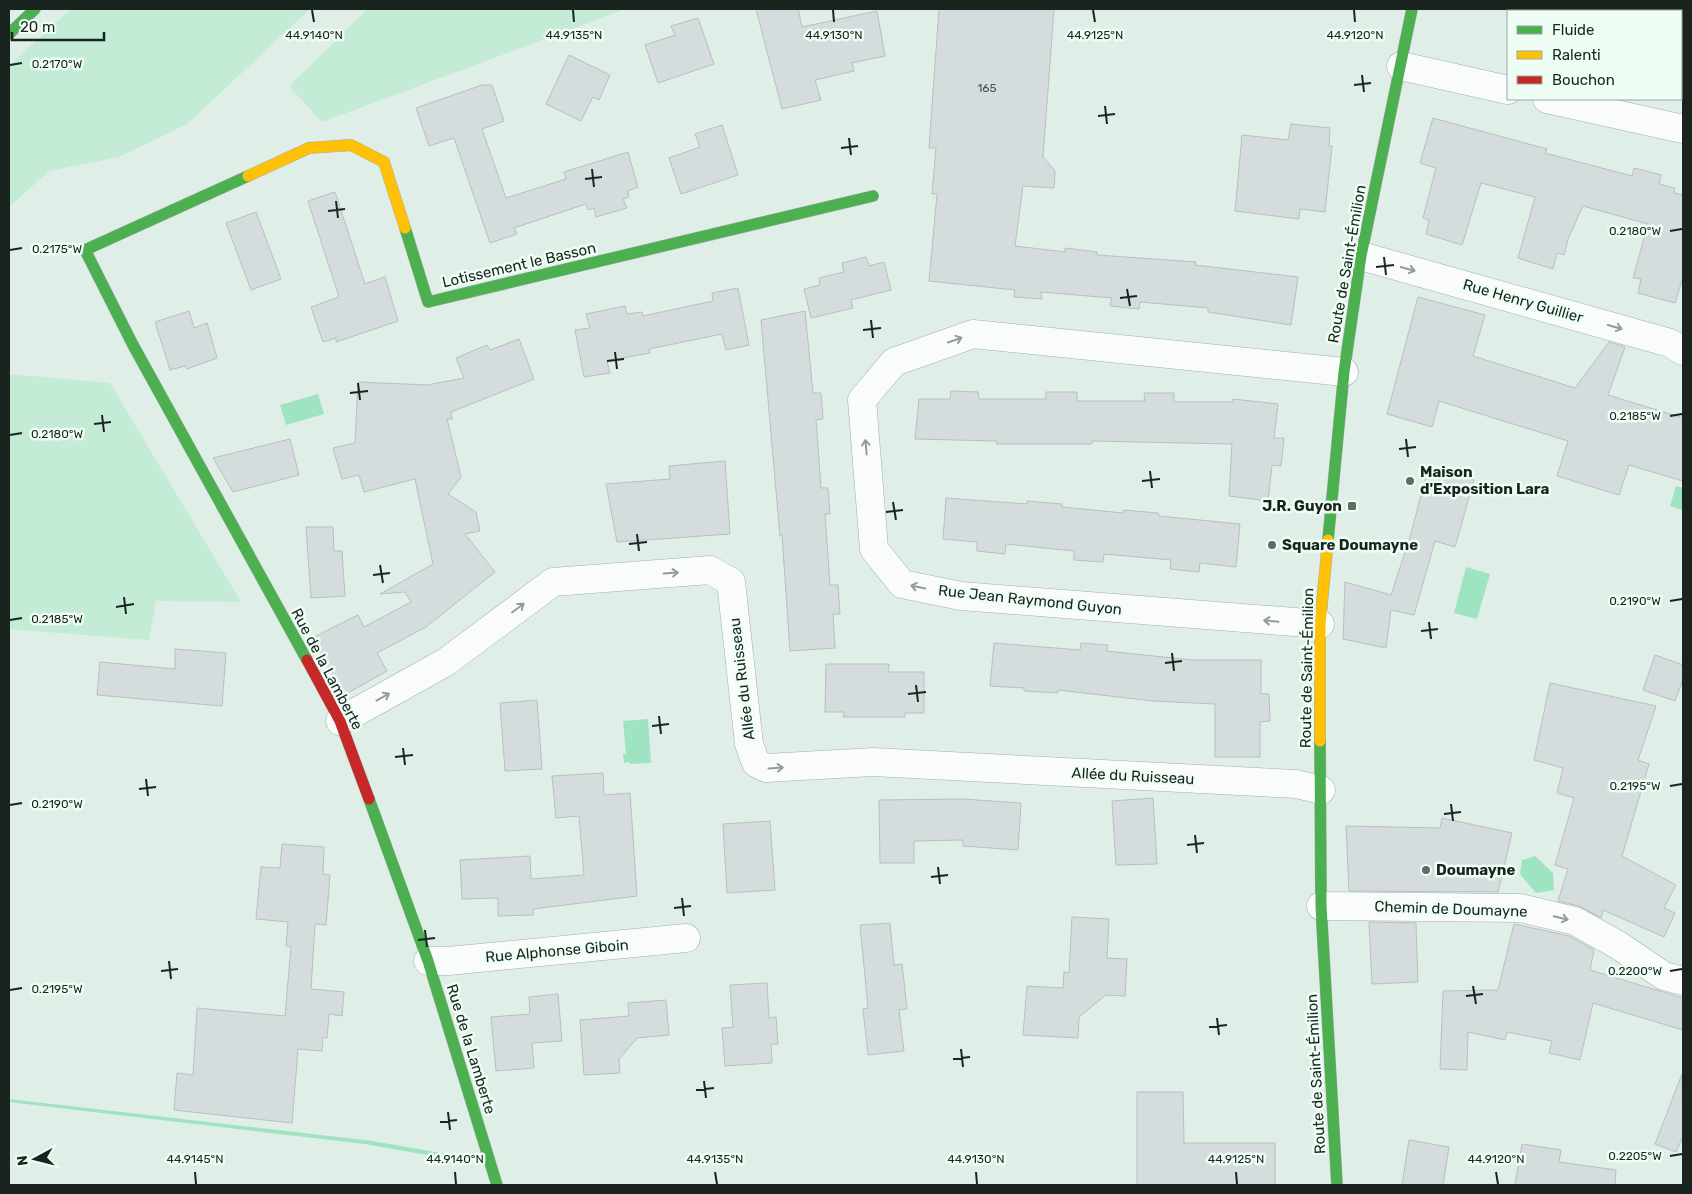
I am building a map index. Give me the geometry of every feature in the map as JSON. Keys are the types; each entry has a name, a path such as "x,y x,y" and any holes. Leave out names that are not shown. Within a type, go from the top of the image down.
{"street":[{"path":"9,34 36,9"},
{"name":"Route de Saint-Émilion","path":"1337,1185 1322,906 1320,624 1344,372 1361,256 1412,9"},
{"path":"1401,66 1507,90"},
{"path":"1552,100 1683,129"},
{"name":"Lotissement le Basson","path":"85,250 309,148 351,145 384,162 428,302 873,196"},
{"name":"Rue de la Lamberte","path":"85,250 133,345 340,721 428,961 498,1185"},
{"name":"Rue Henry Guillier","path":"1361,256 1670,343 1683,350"},
{"name":"Rue Jean Raymond Guyon","path":"1320,624 961,596 902,584 874,549 862,400 894,362 973,334 1344,372"},
{"name":"Allée du Ruisseau","path":"340,721 446,662 553,582 710,570 731,582 749,744 756,764 766,768 873,762 1296,784 1321,790"},
{"name":"Chemin de Doumayne","path":"1322,906 1520,908 1575,922 1618,945 1664,976 1683,981"},
{"name":"Rue Alphonse Giboin","path":"428,961 448,961 686,938"}],"shaded area":[{"path":"71,9 310,9 187,124 119,157 49,171 9,207 9,66"},
{"path":"368,9 625,9 322,122 289,86"},
{"path":"9,374 110,383 241,602 156,601 149,640 9,629"},
{"path":"318,394 324,414 286,425 280,405"},
{"path":"1676,486 1683,488 1683,510 1670,506"},
{"path":"1466,567 1490,574 1477,619 1454,613"},
{"path":"648,719 651,763 624,763 623,754 626,754 623,721"},
{"path":"1535,856 1553,873 1554,890 1536,893 1520,874 1522,860"},
{"path":"9,1099 372,1141 464,1157 466,1162 365,1144 9,1102"}],"building":[{"path":"756,9 798,9 802,27 877,11 885,56 852,63 854,71 815,80 821,100 782,109"},
{"path":"939,9 1054,9 1043,157 1055,171 1054,188 1023,186 1015,246 1065,252 1065,248 1097,252 1097,255 1196,262 1195,265 1298,277 1291,325 1208,312 1208,308 1140,302 1139,309 1110,306 1112,298 1041,292 1042,299 1014,297 1015,290 929,281 937,194 932,194 936,148 929,148"},
{"path":"698,18 714,64 658,83 645,45 675,35 671,26"},
{"path":"569,55 610,75 599,100 593,97 581,121 546,104"},
{"path":"482,85 492,85 504,121 482,129 506,198 566,179 564,172 628,152 638,187 628,191 629,197 623,199 627,208 596,217 594,208 588,210 586,204 514,228 517,234 490,243 454,138 429,146 416,108"},
{"path":"1433,118 1547,149 1545,153 1632,176 1634,168 1661,175 1659,184 1675,188 1674,193 1683,195 1683,277 1675,303 1638,293 1641,279 1633,278 1648,224 1583,206 1568,239 1564,255 1557,253 1553,269 1518,258 1535,197 1481,183 1462,245 1426,234 1429,220 1423,218 1436,168 1420,163"},
{"path":"1291,124 1330,128 1329,146 1332,146 1325,212 1300,209 1299,219 1235,211 1242,135 1288,140"},
{"path":"722,125 738,175 681,194 669,158 700,147 695,134"},
{"path":"335,192 365,284 385,277 398,321 336,342 336,338 323,342 311,307 339,297 308,201"},
{"path":"256,212 281,279 251,290 226,223"},
{"path":"866,257 869,266 884,262 891,290 851,300 853,308 811,318 804,289 820,285 819,278 844,272 842,263"},
{"path":"738,288 749,345 726,350 722,334 649,349 650,353 607,361 610,373 584,377 575,330 590,328 586,314 625,306 627,314 642,312 643,316 713,301 712,293"},
{"path":"1418,297 1485,315 1473,356 1575,388 1609,342 1625,347 1608,395 1683,418 1683,481 1629,465 1619,495 1557,476 1568,441 1439,401 1432,427 1387,414"},
{"path":"189,311 194,328 207,323 217,358 187,369 185,366 170,370 155,322"},
{"path":"805,311 813,393 821,393 823,419 816,420 821,488 828,488 830,514 825,514 830,585 838,585 840,614 833,614 835,648 790,651 782,535 780,536 761,320"},
{"path":"519,339 534,379 451,412 452,419 447,419 461,477 448,494 476,512 480,531 465,534 495,572 426,627 377,653 387,671 344,695 312,638 358,615 364,627 411,602 405,592 380,594 433,564 415,479 364,492 359,475 342,479 333,448 355,443 358,382 427,385 464,378 456,358 487,345 490,350"},
{"path":"951,391 978,392 979,399 1046,399 1046,392 1077,392 1077,401 1145,401 1144,393 1174,393 1174,402 1233,402 1233,399 1278,404 1274,438 1284,438 1281,466 1272,465 1268,501 1229,496 1232,444 1092,441 1092,444 997,444 996,441 915,439 919,399 950,399"},
{"path":"290,439 299,475 233,492 213,458"},
{"path":"725,461 730,534 617,542 606,484 670,479 669,466"},
{"path":"1428,467 1474,480 1455,547 1435,541 1414,615 1391,610 1386,648 1343,639 1345,582 1391,595 1411,534"},
{"path":"946,498 1027,504 1027,501 1062,504 1062,507 1123,513 1124,510 1158,513 1159,516 1240,524 1236,567 1200,563 1199,572 1170,569 1171,560 1104,554 1103,562 1074,560 1074,551 1006,544 1005,554 977,551 977,542 943,539"},
{"path":"306,527 333,527 334,551 342,551 345,596 311,598"},
{"path":"994,643 1080,650 1081,643 1108,645 1107,651 1192,660 1261,660 1261,694 1269,694 1270,721 1260,722 1260,757 1215,757 1215,704 1153,701 1058,690 1058,693 1024,691 1024,688 990,686"},
{"path":"175,649 226,653 222,706 97,695 100,662 175,669"},
{"path":"1655,655 1683,665 1683,679 1675,701 1643,690"},
{"path":"826,664 889,664 888,672 924,672 924,713 905,713 905,717 843,717 844,712 825,712"},
{"path":"1550,683 1656,706 1638,760 1649,764 1622,856 1676,885 1664,908 1675,913 1664,937 1603,910 1601,918 1579,906 1558,901 1568,869 1555,865 1574,798 1557,793 1563,768 1534,760"},
{"path":"537,700 542,769 505,771 500,703"},
{"path":"603,773 604,795 630,793 637,896 533,909 533,915 498,916 498,898 462,899 460,860 530,856 531,879 584,875 579,816 556,818 552,776"},
{"path":"1153,798 1157,864 1116,865 1112,801"},
{"path":"963,799 1021,803 1018,850 963,846 963,840 914,841 914,863 880,863 879,800"},
{"name":"Doumayne","path":"1442,818 1512,833 1498,892 1349,891 1346,826 1440,828"},
{"path":"770,821 775,890 727,893 723,824"},
{"path":"282,844 324,847 323,874 330,875 326,925 315,924 311,989 344,992 342,1016 329,1014 327,1038 323,1037 322,1051 298,1049 292,1123 174,1110 177,1073 193,1075 197,1008 285,1016 291,947 286,946 288,922 256,919 261,867 280,868"},
{"path":"1072,917 1109,919 1107,958 1127,959 1125,996 1106,995 1079,1017 1078,1038 1023,1035 1027,986 1063,988 1064,972 1069,973"},
{"path":"1369,922 1416,923 1418,982 1372,984"},
{"path":"890,923 894,965 902,964 907,1009 899,1010 904,1051 868,1055 863,1009 868,1008 860,925"},
{"path":"1514,924 1569,936 1594,950 1590,970 1683,998 1683,1030 1593,1003 1580,1060 1549,1053 1552,1041 1507,1032 1505,1040 1468,1032 1467,1070 1440,1069 1443,991 1498,990"},
{"path":"767,983 769,1018 776,1017 778,1044 771,1044 772,1063 725,1066 722,1028 733,1027 730,985"},
{"path":"558,994 562,1041 532,1043 534,1068 496,1071 491,1017 530,1014 529,997"},
{"path":"666,1000 669,1035 637,1038 619,1059 620,1073 584,1075 580,1020 629,1016 628,1003"},
{"path":"1682,1074 1683,1136 1676,1152 1655,1144"},
{"path":"1137,1092 1183,1092 1184,1143 1275,1143 1275,1185 1137,1185"},
{"path":"1409,1140 1449,1147 1443,1185 1402,1185"},
{"path":"1522,1144 1561,1150 1559,1162 1616,1170 1615,1185 1515,1185"}],"traffic: fast":[{"path":"9,34 35,9"},
{"path":"1328,540 1344,372 1361,256 1412,9"},
{"path":"248,176 85,250 133,345 307,660"},
{"path":"405,228 428,302 873,196"},
{"path":"1320,741 1321,906 1337,1185"},
{"path":"369,799 428,961 497,1185"}],"traffic: slow":[{"path":"248,176 309,148 351,145 384,162 405,228"},
{"path":"1320,741 1320,624 1328,540"}],"traffic: jam":[{"path":"307,660 340,721 369,799"}],"place":[{"name":"Maison d'Exposition Lara","path":"1410,481"},
{"name":"J.R. Guyon","path":"1352,506"},
{"name":"Square Doumayne","path":"1272,545"},
{"name":"Doumayne","path":"1426,870"}]}
